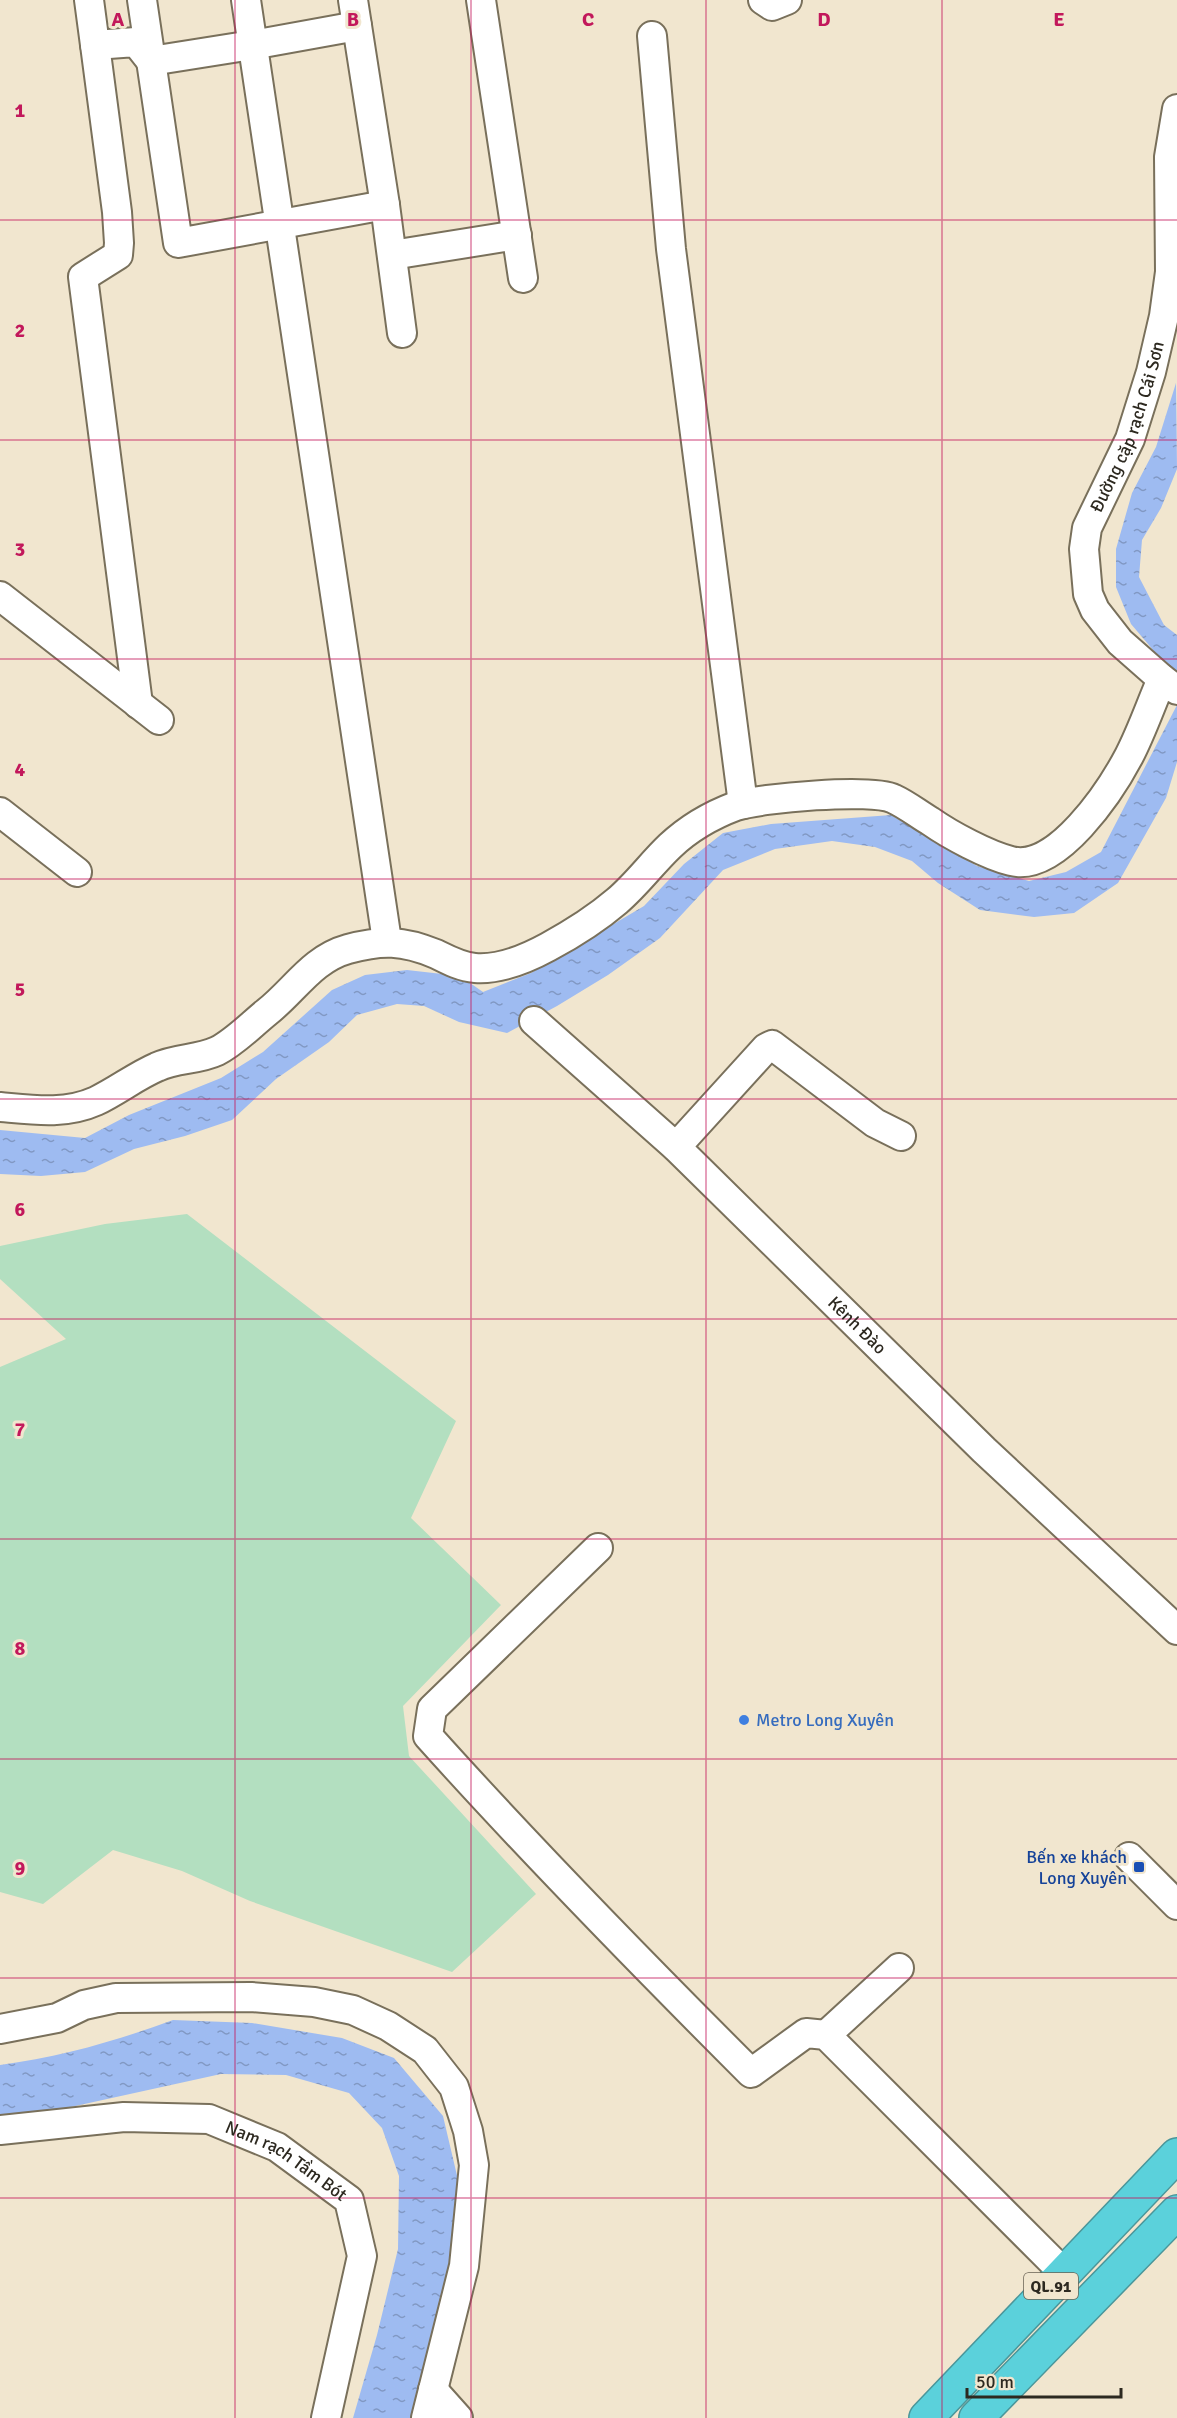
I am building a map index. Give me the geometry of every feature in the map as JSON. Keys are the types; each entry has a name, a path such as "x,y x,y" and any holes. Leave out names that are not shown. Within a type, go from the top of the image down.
{"highway":[{"name":"QL.91","path":"926,2418 1177,2155"},
{"name":"QL.91","path":"976,2418 1177,2212"}],"street":[{"path":"0,596 148,712 83,277 118,255 119,243 117,212 88,0"},
{"path":"142,0 178,243 385,205"},
{"path":"246,0 387,941"},
{"path":"481,0 523,278"},
{"path":"763,0 772,6 787,0"},
{"path":"151,61 252,45 355,13 402,333"},
{"path":"652,36 670,249 743,804"},
{"path":"95,45 136,42 151,61"},
{"name":"Đường cặp rạch Cái Sơn","path":"1171,685 1120,642 1095,610 1088,594 1084,549 1087,528 1130,439 1151,372 1164,315 1170,272 1169,157 1177,109"},
{"path":"392,255 517,235"},
{"path":"0,1107 54,1111 76,1108 95,1101 159,1066 193,1059 219,1050 284,999 319,961 335,953 387,941 422,948 473,968 490,968 515,962 547,948 591,922 619,900 672,844 717,813 743,804 833,795 892,797 951,836 1011,861 1027,862 1039,859 1062,843 1100,803 1171,685"},
{"path":"0,812 77,872"},
{"name":"Kênh Đào","path":"534,1022 676,1147 984,1450 1177,1630"},
{"path":"676,1147 766,1048 772,1045 874,1123 901,1136"},
{"path":"598,1548 432,1710 428,1736 484,1799 618,1940 751,2073 806,2033 826,2035 1064,2273"},
{"path":"1129,1857 1177,1905"},
{"path":"826,2035 899,1968"},
{"path":"0,2029 57,2018 84,2004 117,1998 251,1997 314,2002 353,2010 388,2026 426,2050 454,2087 468,2131 474,2164 464,2266 426,2418"},
{"name":"Nam rạch Tầm Bót","path":"0,2130 124,2116 209,2119 278,2146 349,2200 362,2256 326,2418"},
{"path":"433,2390 458,2418"}],"green space":[{"path":"187,1214 456,1421 411,1518 501,1605 403,1706 409,1756 536,1894 452,1972 250,1901 182,1871 113,1850 43,1904 0,1892 0,1367 66,1339 0,1279 0,1246 105,1224"}],"water":[{"path":"1176,383 1177,469 1161,508 1142,540 1139,577 1164,625 1177,635 1177,678 1131,624 1116,587 1116,549 1132,493 1156,447"},
{"path":"1177,705 1177,762 1166,798 1118,883 1074,913 1034,917 980,910 938,883 912,861 875,847 832,841 775,849 723,870 660,938 608,975 507,1033 459,1022 424,1006 397,1004 357,1015 329,1042 276,1079 232,1120 185,1136 134,1149 85,1172 41,1176 0,1174 0,1130 85,1138 129,1115 221,1078 263,1052 332,990 365,975 407,970 460,976 483,992 531,973 644,906 684,864 723,833 771,824 891,815 977,866 1029,881 1066,872 1101,852"},
{"path":"173,2020 252,2023 342,2038 394,2058 443,2116 459,2184 454,2248 439,2330 411,2418 353,2418 377,2335 398,2249 399,2176 382,2128 349,2093 286,2075 221,2074 48,2112 0,2119 0,2065 44,2058 88,2047"}],"place":[{"name":"Metro Long Xuyên","path":"744,1720"},
{"name":"Bến xe khách Long Xuyên","path":"1139,1867"}]}
